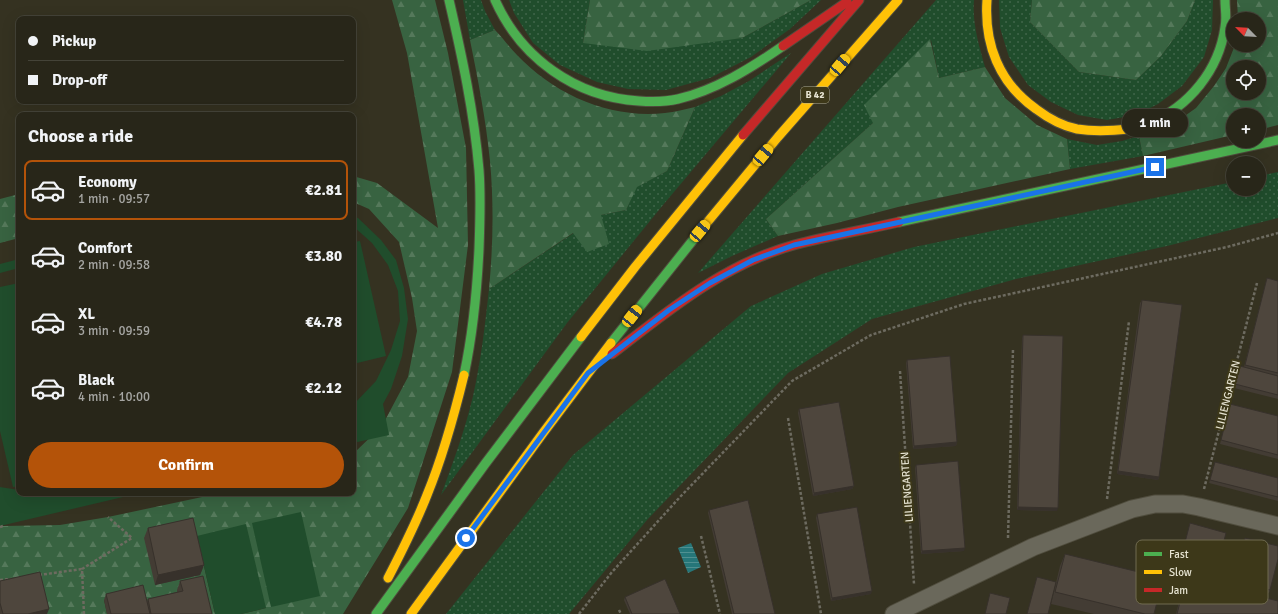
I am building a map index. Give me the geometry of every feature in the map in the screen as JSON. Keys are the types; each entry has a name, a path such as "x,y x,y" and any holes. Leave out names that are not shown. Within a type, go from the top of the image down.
{"highway":[{"path":"369,614 405,547 440,463 455,416 464,378 474,320 479,265 479,162 471,102 461,49 449,0"},
{"path":"495,0 505,21 518,40 535,58 556,74 575,85 594,93 637,101 660,102 700,93 728,80 753,66 850,0"},
{"name":"B 42","path":"376,614 575,346 673,220 859,0"},
{"name":"B 42","path":"410,614 588,373 696,235 839,66 898,0"},
{"path":"987,0 986,10 988,37 996,63 1009,85 1027,104 1049,119 1073,128 1099,133 1124,131 1149,124 1172,112 1192,95 1208,75 1220,48 1226,22 1225,0"},
{"path":"588,373 669,310 697,291 753,260 781,250 832,236 1278,140"}],"street":[{"path":"894,614 1007,558 1132,509 1155,504 1183,504 1278,526"}],"path":[{"path":"579,614 612,572 680,497 792,381 871,335 964,304 1277,235"},
{"name":"LILIENGARTEN","path":"1199,507 1257,283"},
{"path":"1105,520 1130,321"},
{"path":"1007,558 1014,349"},
{"name":"LILIENGARTEN","path":"900,371 915,603"},
{"path":"788,418 821,614"},
{"path":"37,575 82,569 132,538 108,517"},
{"path":"701,536 720,614"},
{"path":"82,569 84,614"},
{"path":"0,580 15,578"},
{"path":"619,610 621,614"}],"green space":[{"path":"392,0 435,0 448,53 466,148 468,245 452,372 408,508 343,614 241,614 266,608 197,536 215,614 206,614 180,600 144,608 104,600 107,614 46,614 0,587 0,525 60,525 108,517 207,496 356,496 356,451 382,426 408,377 417,331 412,298 399,242 369,209 356,203 356,177 377,183 438,228 407,53"},
{"path":"463,0 481,0 495,30 470,40"},
{"path":"509,0 590,0 583,43 742,38 811,0 821,0 790,29 751,57 710,78 666,90 628,89 597,82 560,65 533,43 514,13"},
{"path":"590,0 811,0 742,38 647,51 583,43"},
{"path":"936,0 974,0 975,26 985,67 939,78 931,40 873,123 766,219 778,236 698,273"},
{"path":"999,0 1032,0 1030,22 1079,72 1136,80 1161,56 1187,21 1195,0 1213,0 1212,30 1204,57 1182,86 1158,104 1136,115 1107,120 1078,115 1051,102 1028,85 1009,57 1000,28"},
{"path":"1032,0 1195,0 1187,21 1161,56 1136,80 1079,72 1030,22"},
{"path":"1237,0 1278,0 1278,125 1266,128 1266,108 1226,108 1226,137 1143,156 1139,136 1172,125 1196,108 1226,68 1226,100 1266,100 1266,60 1229,60 1232,52 1266,52 1266,12 1238,12"},
{"path":"495,30 514,52 548,82 566,93 585,101 604,108 644,114 669,113 695,107 667,171 637,187 626,210 601,215 609,244 587,252 573,233 489,289 492,225 491,177 484,115 470,40"},
{"path":"930,39 939,78 985,67 1005,98 1037,125 1067,139 1070,169 898,207 837,223 778,236 766,219 873,123 864,105"},
{"path":"791,53 663,205 567,323 441,495 463,434 470,409 481,356 489,289 601,215 626,210 636,187 667,171 695,107 721,96 749,81"},
{"path":"1139,136 1143,156 1070,169 1067,139 1097,145 1122,141"},
{"path":"1278,172 1278,218 1167,246 1016,279 872,319 788,373 647,520 569,614 446,614 573,455 751,306 822,274 914,247 1226,183 1226,196 1266,196 1266,175"},
{"path":"16,195 16,239 0,243 0,199"},
{"path":"356,217 381,240 396,260 404,288 408,319 402,356 391,389 383,404 389,435 356,442 356,402 376,381 391,350 400,321 398,291 388,265 372,243 356,229"},
{"path":"360,241 386,356 356,363 356,242"},
{"path":"16,260 16,269 0,273 0,264"},
{"path":"16,284 16,486 13,487 0,431 0,287"},
{"path":"0,487 16,490 16,496 127,496 0,526"},
{"path":"301,512 320,596 271,607 252,523"},
{"path":"246,524 266,608 241,614 215,614 197,536"}],"water":[{"path":"691,543 701,567 688,573 678,548"}],"building":[{"path":"1267,278 1278,281 1278,373 1245,365"},
{"path":"1142,300 1182,305 1159,477 1118,471"},
{"path":"1023,335 1063,336 1058,508 1018,507"},
{"path":"950,356 957,442 914,446 907,360"},
{"path":"1240,366 1278,376 1278,395 1235,384"},
{"path":"839,402 854,486 814,493 799,409"},
{"path":"1230,404 1278,416 1278,455 1221,440"},
{"path":"958,461 965,548 922,551 916,465"},
{"path":"1215,462 1278,478 1278,497 1210,480"},
{"path":"748,500 775,614 734,614 709,510"},
{"path":"857,507 872,591 832,598 817,514"},
{"path":"193,518 204,565 158,575 148,528"},
{"path":"1190,523 1226,533 1224,540 1186,540"},
{"path":"1268,544 1278,546 1278,559 1270,590 1268,589"},
{"path":"1065,554 1136,571 1136,604 1156,604 1154,614 1145,614 1055,592"},
{"path":"40,572 49,609 28,614 3,614 0,603 0,581"},
{"path":"203,576 212,614 151,614 148,599 183,591 180,581"},
{"path":"1037,577 1056,582 1048,614 1027,614"},
{"path":"665,579 680,614 632,614 625,597"},
{"path":"143,585 150,614 111,614 106,594"},
{"path":"990,593 1010,598 1006,614 985,614"},
{"path":"1268,598 1278,601 1278,614 1177,614 1180,604 1268,604"}],"traffic: fast":[{"path":"449,0 471,105 480,180 477,280 472,328 464,375"},
{"path":"495,0 506,21 519,40 553,71 572,83 593,92 616,98 658,102 692,95 733,77 783,46"},
{"path":"1129,129 1149,123 1164,116 1189,97 1200,85 1209,72 1222,43 1226,20 1225,0"},
{"path":"899,222 1278,140"},
{"path":"611,343 705,225"},
{"path":"376,614 485,464 581,337"}],"traffic: slow":[{"path":"705,225 778,137 898,0"},
{"path":"987,0 988,32 996,61 1003,75 1023,99 1050,118 1071,128 1097,131 1129,129"},
{"path":"581,337 635,267 743,135"},
{"path":"411,614 543,433 611,343"},
{"path":"388,578 414,526 433,480 448,436 464,375"}],"traffic: jam":[{"path":"743,135 859,0"},
{"path":"783,46 847,2"},
{"path":"612,354 698,290 720,276 744,264 768,253 794,245 899,222"}],"route":[{"path":"466,538 588,373 690,295 732,271 753,260 794,245 1155,167"}]}
